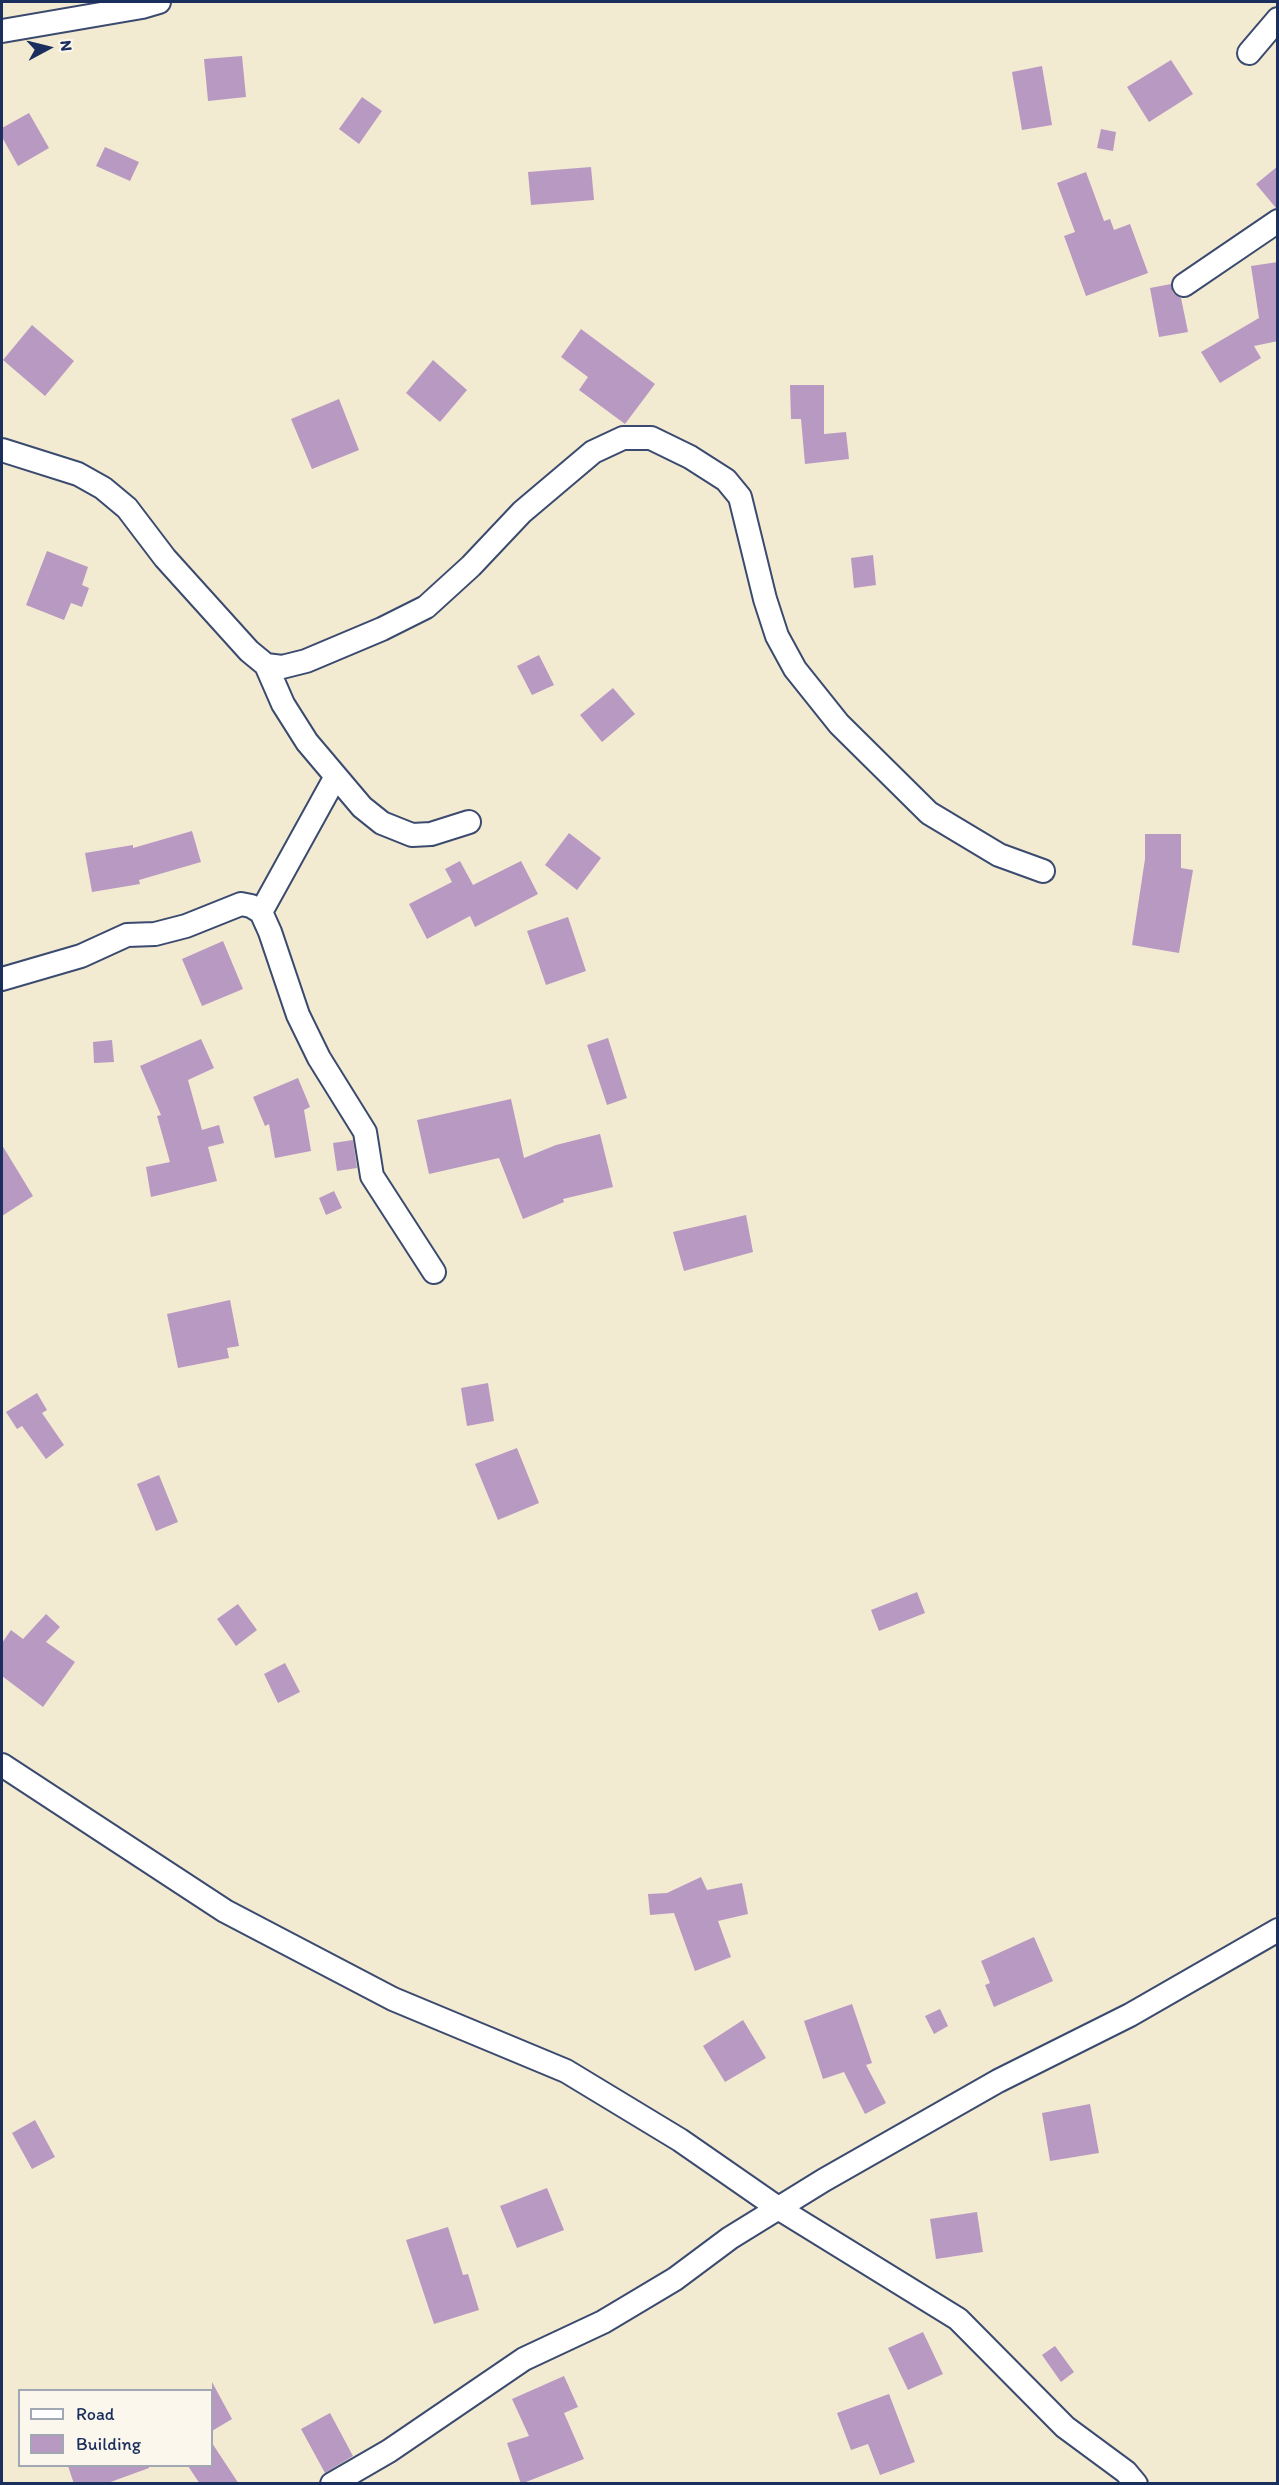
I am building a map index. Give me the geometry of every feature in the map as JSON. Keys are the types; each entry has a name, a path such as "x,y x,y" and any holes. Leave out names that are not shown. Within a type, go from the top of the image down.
{"street":[{"path":"2,32 159,2"},
{"path":"1249,53 1278,19"},
{"path":"1184,285 1278,221"},
{"path":"266,665 282,667 306,661 426,607 522,512 593,452 623,438 651,438 690,457 726,480 740,497 765,599 777,636 795,669 839,724 929,813 999,855 1043,871"},
{"path":"2,450 78,474 103,488 127,508 165,558 249,651 266,665 283,704 335,778 362,807 382,823 412,835 431,834 470,822"},
{"path":"261,912 335,778"},
{"path":"2,979 70,959 127,935 155,934 186,926 241,904 251,906 261,912 278,952 298,1015 319,1058 365,1132 372,1176 434,1272"},
{"path":"2,1765 225,1911 393,1999 566,2071 680,2140 778,2208 958,2319 1065,2427 1126,2472 1136,2484"},
{"path":"332,2484 389,2451 524,2359 603,2322 675,2279 778,2208 998,2081 1130,2015 1278,1930"}],"building":[{"path":"242,56 246,97 208,101 204,59"},
{"path":"1171,60 1193,94 1149,122 1127,87"},
{"path":"1042,66 1052,125 1022,130 1012,72"},
{"path":"362,97 382,111 359,144 339,129"},
{"path":"29,113 49,148 18,166 2,137 2,128"},
{"path":"1101,129 1116,132 1113,151 1097,148"},
{"path":"105,147 139,162 130,181 96,166"},
{"path":"1278,166 1278,208 1276,208 1256,184"},
{"path":"591,167 594,200 531,205 528,172"},
{"path":"1086,172 1104,221 1110,219 1114,230 1130,224 1148,273 1086,296 1064,236 1075,232 1057,183"},
{"path":"1278,262 1278,341 1254,346 1261,358 1220,383 1201,352 1259,318 1251,266"},
{"path":"1171,284 1173,293 1181,298 1188,332 1159,337 1150,288"},
{"path":"32,325 74,361 45,396 3,360"},
{"path":"581,329 655,384 625,424 579,390 588,377 561,357"},
{"path":"433,360 467,390 440,422 406,393"},
{"path":"790,385 824,385 824,434 846,432 849,459 805,464 801,419 791,419"},
{"path":"339,399 359,450 312,469 291,419"},
{"path":"47,551 88,567 82,585 89,588 82,607 71,603 64,620 26,605"},
{"path":"873,555 876,585 854,588 851,558"},
{"path":"539,655 554,685 532,695 517,666"},
{"path":"613,688 635,714 602,742 580,715"},
{"path":"192,831 201,862 139,880 140,884 92,892 85,853 133,845 133,848"},
{"path":"569,833 601,858 577,890 545,865"},
{"path":"1145,834 1181,834 1181,868 1193,870 1179,953 1132,945 1145,859"},
{"path":"460,861 473,885 521,861 538,894 475,927 470,916 427,939 409,904 452,882 445,869"},
{"path":"568,917 586,971 546,985 527,931"},
{"path":"223,941 243,989 202,1006 182,959"},
{"path":"608,1038 627,1098 607,1105 587,1045"},
{"path":"201,1039 214,1068 188,1080 202,1130 219,1125 224,1143 208,1147 217,1181 151,1197 146,1167 170,1162 157,1116 161,1115 140,1066"},
{"path":"112,1040 114,1062 94,1063 93,1042"},
{"path":"298,1078 310,1107 304,1110 311,1151 275,1158 269,1124 265,1126 253,1097"},
{"path":"511,1099 524,1158 556,1145 600,1134 613,1187 563,1199 564,1202 523,1219 499,1158 429,1174 417,1120"},
{"path":"353,1140 357,1168 337,1171 333,1143"},
{"path":"2,1145 33,1196 2,1216"},
{"path":"334,1191 342,1208 326,1215 319,1198"},
{"path":"746,1215 753,1252 684,1271 673,1232"},
{"path":"230,1300 239,1346 227,1348 229,1358 178,1368 167,1314"},
{"path":"488,1383 494,1421 467,1426 461,1388"},
{"path":"37,1393 47,1410 42,1413 64,1445 46,1459 22,1426 17,1429 6,1412"},
{"path":"517,1448 539,1503 498,1520 475,1464"},
{"path":"159,1475 178,1522 156,1531 137,1484"},
{"path":"917,1592 925,1613 879,1631 871,1610"},
{"path":"238,1604 257,1630 236,1646 217,1619"},
{"path":"46,1614 60,1627 46,1642 75,1662 43,1707 2,1676 2,1643 11,1630 23,1639"},
{"path":"285,1663 300,1692 278,1703 264,1674"},
{"path":"701,1877 707,1890 742,1883 748,1914 718,1921 731,1957 695,1971 674,1913 650,1915 648,1894 667,1893"},
{"path":"1034,1937 1053,1981 994,2007 985,1985 990,1983 981,1961"},
{"path":"852,2004 872,2063 866,2065 886,2103 865,2114 844,2072 823,2079 804,2021"},
{"path":"940,2009 948,2026 934,2034 925,2016"},
{"path":"743,2020 766,2058 725,2082 703,2046"},
{"path":"1090,2104 1099,2153 1050,2161 1042,2113"},
{"path":"35,2120 55,2157 32,2169 12,2133"},
{"path":"547,2188 564,2230 517,2248 500,2206"},
{"path":"977,2212 983,2252 936,2259 930,2219"},
{"path":"448,2227 463,2275 468,2274 479,2310 434,2324 406,2240"},
{"path":"923,2332 943,2374 908,2390 888,2348"},
{"path":"1055,2346 1074,2372 1061,2382 1042,2355"},
{"path":"564,2376 578,2407 564,2413 584,2459 521,2484 507,2443 529,2436 512,2399"},
{"path":"212,2382 232,2419 213,2430 213,2389"},
{"path":"889,2394 915,2462 880,2475 868,2444 851,2450 837,2413"},
{"path":"330,2413 353,2456 325,2473 301,2429"},
{"path":"213,2445 239,2484 200,2484 189,2467 213,2467"},
{"path":"68,2467 149,2467 105,2484 74,2484"}]}
